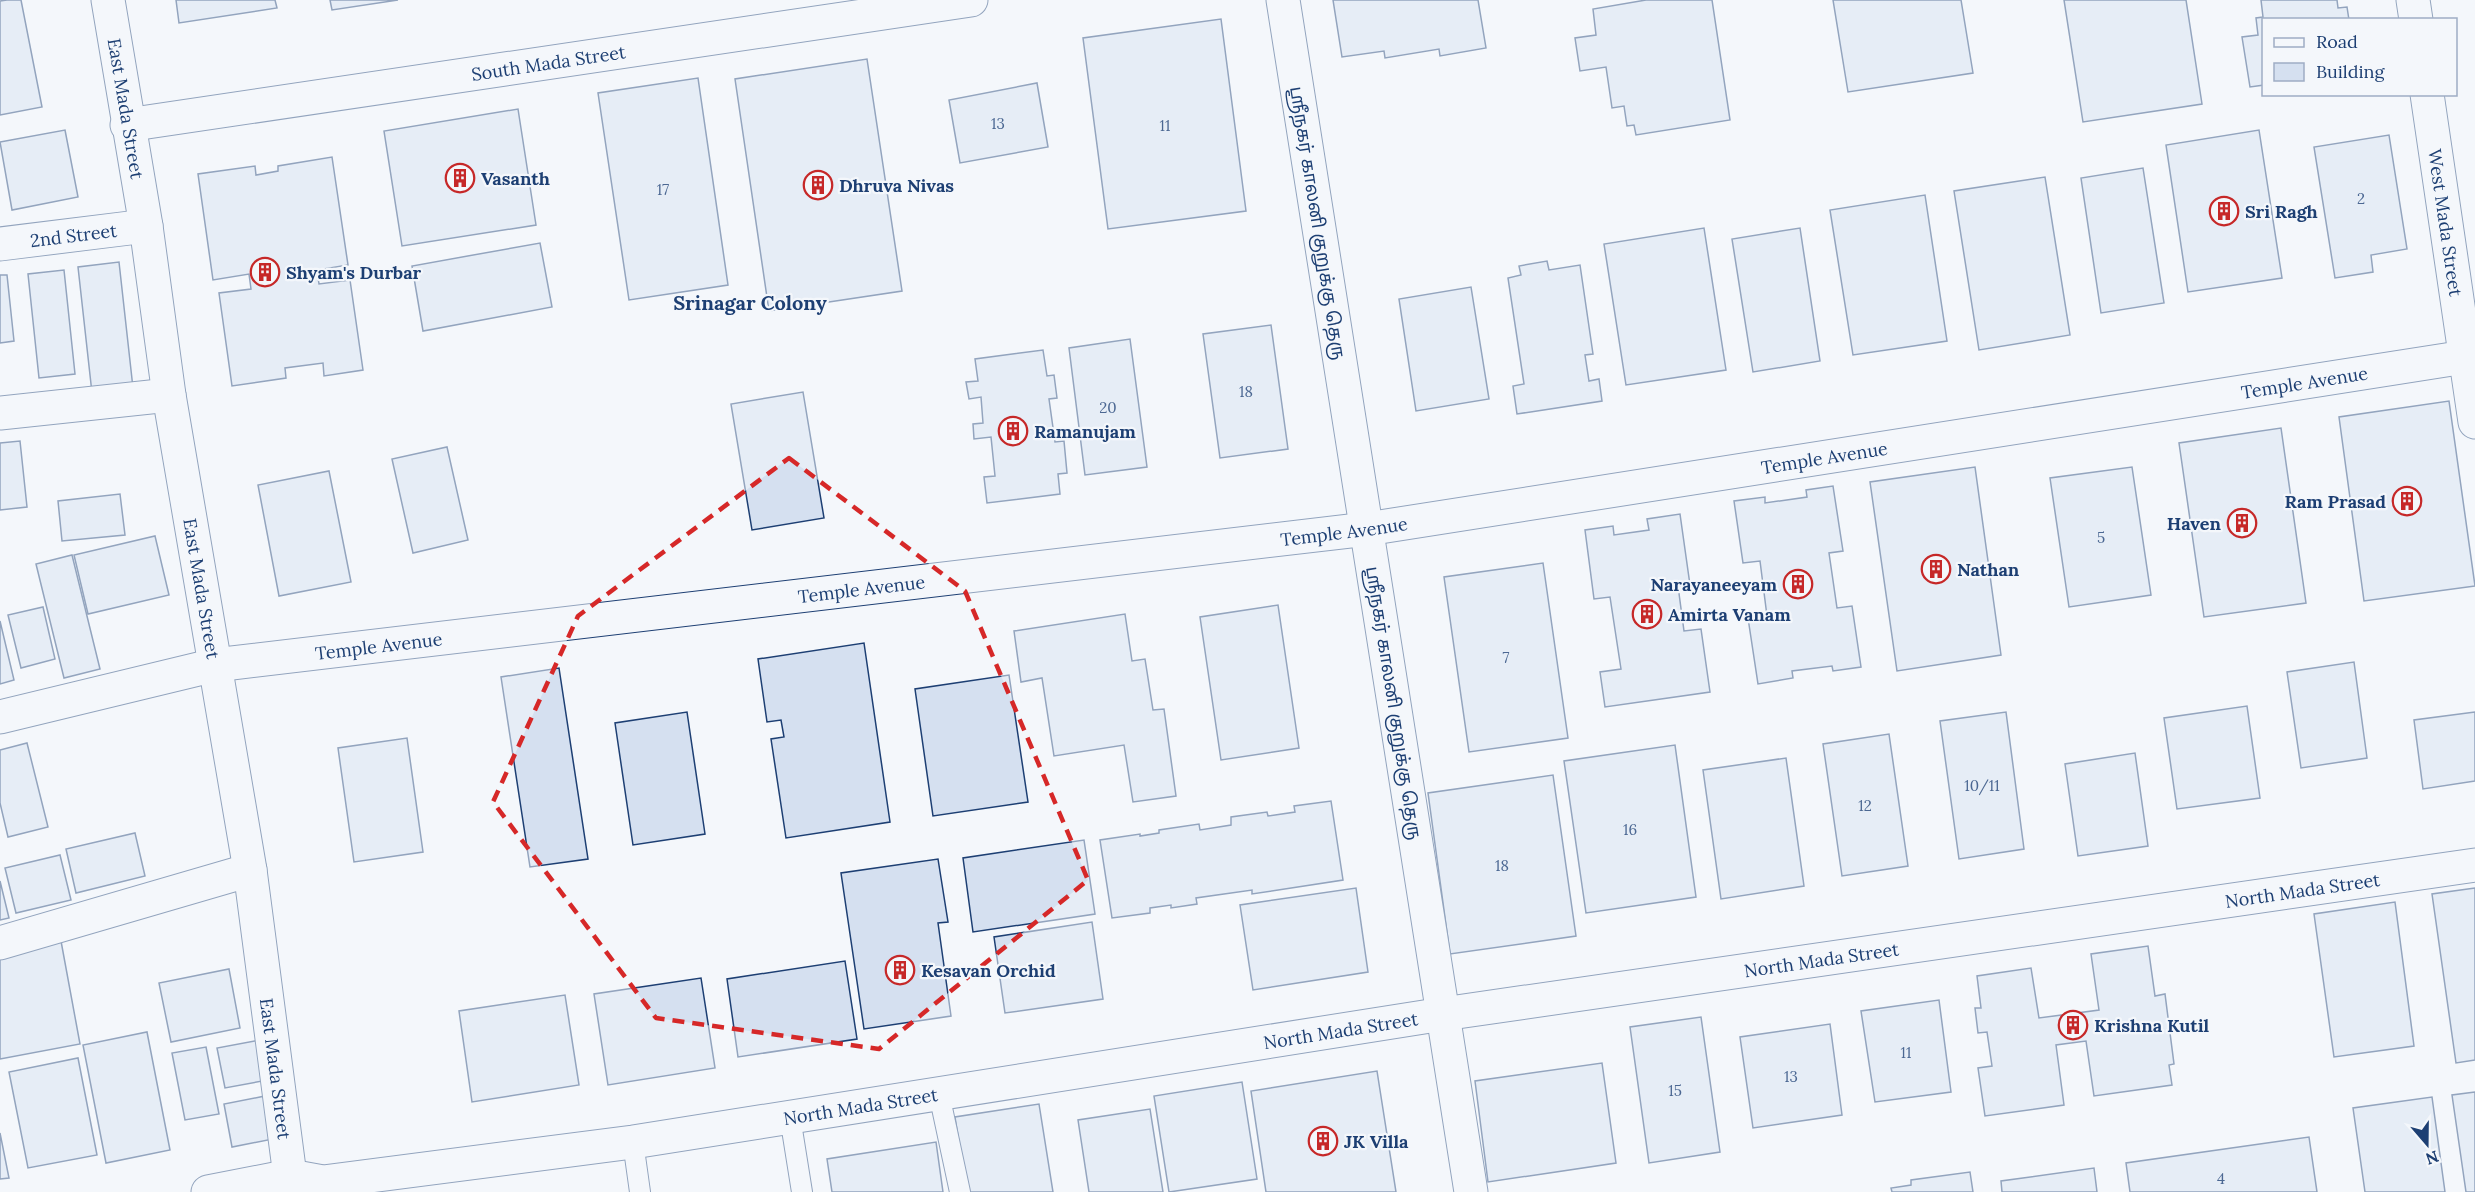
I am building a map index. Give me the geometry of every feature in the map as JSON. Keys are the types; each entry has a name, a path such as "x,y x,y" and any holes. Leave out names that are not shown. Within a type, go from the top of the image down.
{"street":[{"name":"East Mada Street","path":"108,0 127,125 146,226 169,395 250,870 290,1176"},
{"name":"South Mada Street","path":"127,125 970,0"},
{"name":"ஸ்ரீநகர் காலனி குறுக்கு தெரு","path":"1283,0 1472,1192"},
{"path":"2413,0 2416,18"},
{"name":"West Mada Street","path":"2427,96 2475,422"},
{"name":"2nd Street","path":"0,244 146,226"},
{"name":"Temple Avenue","path":"0,717 215,665 1367,529 2465,357"},
{"path":"0,414 169,395"},
{"name":"North Mada Street","path":"208,1192 245,1188 290,1176 323,1182 633,1142 1443,1014 2475,865"},
{"path":"0,943 250,870"}],"lane":[{"path":"939,1094 960,1192"},
{"path":"790,1117 802,1192"},
{"path":"633,1142 640,1192"}],"highlighted area":[{"path":"789,458 965,591 1088,880 879,1049 656,1018 493,802 578,616"}],"building":[{"path":"21,0 42,107 0,115 0,1"},
{"path":"176,0 275,0 277,8 179,23"},
{"path":"330,0 398,0 332,10"},
{"path":"1333,0 1478,0 1486,48 1440,56 1439,49 1385,58 1384,51 1342,57"},
{"path":"1646,0 1712,0 1730,120 1636,135 1634,125 1627,126 1624,106 1612,108 1606,67 1580,71 1575,38 1596,35 1593,9"},
{"path":"1833,0 1961,0 1973,73 1848,92"},
{"path":"2064,0 2186,0 2202,104 2083,122"},
{"path":"2261,0 2337,0 2338,8 2347,7 2349,18 2262,18 2262,85 2250,87 2242,37 2258,35 2256,18 2263,17"},
{"path":"1221,19 1246,211 1108,229 1083,38"},
{"name":"Dhruva Nivas","path":"867,59 902,291 769,311 735,79"},
{"path":"698,78 728,285 629,300 598,93"},
{"path":"1037,83 1048,147 960,163 949,100"},
{"name":"Vasanth","path":"518,109 536,225 402,246 384,131"},
{"path":"65,130 78,197 12,210 0,142"},
{"name":"Sri Ragh","path":"2259,130 2282,278 2188,292 2166,145"},
{"path":"2389,135 2407,249 2371,255 2373,272 2335,278 2314,147"},
{"name":"Shyam's Durbar","path":"332,157 348,265 317,270 319,284 350,280 363,370 324,376 323,363 285,368 286,378 232,386 219,293 251,289 249,274 213,280 198,174 255,166 256,175 278,171 278,166"},
{"path":"2143,168 2164,303 2101,313 2081,178"},
{"path":"2045,177 2070,335 1979,350 1954,191"},
{"path":"1925,195 1947,341 1853,355 1830,210"},
{"path":"1704,228 1726,370 1626,385 1604,244"},
{"path":"1800,228 1820,361 1753,372 1732,239"},
{"path":"540,243 552,307 423,331 412,266"},
{"path":"1547,261 1549,270 1580,265 1593,354 1585,355 1589,381 1599,379 1602,401 1517,414 1513,386 1524,384 1508,278 1521,275 1519,266"},
{"path":"119,262 133,388 92,393 78,267"},
{"path":"64,270 75,374 39,378 28,274"},
{"path":"0,275 7,275 14,341 0,343"},
{"path":"1471,287 1489,399 1416,411 1399,299"},
{"path":"1271,325 1288,449 1220,458 1203,334"},
{"path":"1130,339 1147,467 1085,475 1069,348"},
{"name":"Ramanujam","path":"1043,350 1047,376 1054,375 1057,398 1049,399 1055,442 1064,441 1067,473 1058,474 1060,494 987,503 984,477 995,476 991,437 974,439 973,424 983,423 981,397 969,399 966,382 978,381 975,359"},
{"path":"803,392 824,518 752,530 731,404"},
{"name":"Ram Prasad","path":"2449,401 2475,586 2364,601 2339,417"},
{"name":"Haven","path":"2281,428 2306,603 2204,617 2179,443"},
{"path":"20,441 27,507 0,510 0,443"},
{"path":"447,447 468,540 413,553 392,459"},
{"name":"Nathan","path":"1975,467 2001,655 1897,671 1870,482"},
{"path":"2132,467 2151,595 2069,607 2050,478"},
{"path":"329,471 351,582 279,596 258,485"},
{"name":"Narayaneeyam","path":"1833,486 1843,551 1829,553 1837,608 1852,606 1861,667 1833,671 1832,666 1792,671 1793,678 1758,684 1748,618 1767,616 1760,561 1743,563 1734,501 1765,497 1765,503 1807,497 1806,490"},
{"path":"120,494 125,535 62,541 58,501"},
{"name":"Amirta Vanam","path":"1680,514 1690,585 1678,586 1684,631 1701,629 1710,692 1605,707 1600,672 1621,669 1610,597 1594,599 1585,530 1613,526 1614,535 1649,530 1647,519"},
{"path":"155,536 169,595 88,614 74,555"},
{"path":"72,555 100,669 64,678 36,564"},
{"path":"1543,563 1568,738 1469,752 1444,577"},
{"path":"1278,605 1299,748 1221,760 1200,617"},
{"path":"43,607 55,659 21,668 8,615"},
{"path":"1125,614 1132,661 1145,659 1153,710 1164,709 1176,796 1133,802 1124,745 1054,756 1042,678 1021,682 1014,631"},
{"path":"0,621 14,680 0,684"},
{"path":"864,643 890,822 786,838 771,739 784,737 781,720 767,722 758,659"},
{"path":"2354,662 2367,758 2301,768 2287,672"},
{"path":"559,668 588,859 530,867 501,677"},
{"path":"1009,675 1028,802 933,816 915,689"},
{"path":"2247,706 2260,798 2177,809 2164,718"},
{"path":"687,712 705,834 633,845 615,723"},
{"path":"2006,712 2024,849 1959,859 1940,721"},
{"path":"2475,712 2475,781 2423,789 2414,720"},
{"path":"1889,734 1908,866 1842,876 1823,744"},
{"path":"407,738 423,852 354,862 338,748"},
{"path":"27,743 48,827 8,837 0,803 0,750"},
{"path":"1675,745 1696,897 1586,913 1564,761"},
{"path":"2135,753 2148,846 2078,856 2065,764"},
{"path":"1786,758 1804,886 1721,899 1703,770"},
{"path":"1553,775 1576,936 1450,954 1428,793"},
{"path":"1331,801 1343,880 1252,894 1252,890 1196,898 1197,904 1150,908 1150,913 1112,918 1100,840 1159,833 1159,830 1199,824 1200,830 1231,825 1231,817 1267,812 1268,816 1295,812 1294,806"},
{"path":"135,833 145,876 76,893 66,849"},
{"path":"1084,840 1095,914 973,932 963,858"},
{"path":"60,855 71,900 16,913 5,868"},
{"name":"Kesavan Orchid","path":"938,859 948,922 938,923 951,1016 864,1029 841,873"},
{"path":"0,881 9,918 0,920"},
{"path":"1356,888 1368,972 1253,990 1240,905"},
{"path":"2475,888 2475,1060 2456,1063 2432,894"},
{"path":"2395,902 2414,1046 2334,1057 2314,914"},
{"path":"1092,922 1103,999 1005,1013 994,937"},
{"path":"61,941 80,1044 0,1059 0,952"},
{"name":"Krishna Kutil","path":"2148,946 2155,996 2165,994 2174,1064 2169,1065 2172,1085 2094,1096 2086,1041 2056,1045 2064,1105 1985,1116 1978,1068 1992,1066 1987,1032 1978,1033 1975,1008 1981,1008 1977,976 2031,968 2039,1018 2099,1010 2091,954"},
{"path":"845,961 857,1039 738,1057 727,979"},
{"path":"229,969 240,1028 171,1042 159,983"},
{"path":"701,978 715,1068 608,1085 594,994"},
{"path":"565,995 579,1085 472,1102 459,1011"},
{"path":"1939,1000 1951,1092 1875,1102 1861,1011"},
{"path":"1701,1017 1720,1152 1649,1163 1630,1027"},
{"path":"1830,1024 1842,1115 1753,1128 1740,1037"},
{"path":"147,1032 170,1150 106,1163 83,1045"},
{"path":"260,1040 268,1080 225,1088 217,1048"},
{"path":"206,1047 219,1114 185,1120 172,1053"},
{"path":"78,1058 97,1155 28,1168 9,1072"},
{"path":"1602,1063 1616,1163 1488,1182 1475,1081"},
{"name":"JK Villa","path":"1377,1071 1396,1192 1266,1192 1251,1091"},
{"path":"1242,1082 1257,1179 1169,1192 1154,1096"},
{"path":"2475,1092 2475,1192 2466,1192 2452,1095"},
{"path":"265,1096 273,1139 232,1147 224,1104"},
{"path":"2432,1097 2445,1192 2365,1192 2353,1108"},
{"path":"1039,1104 1053,1192 967,1192 955,1117"},
{"path":"1150,1109 1163,1192 1089,1192 1078,1120"},
{"path":"0,1133 9,1178 0,1179"},
{"path":"2309,1137 2317,1192 2130,1192 2126,1163"},
{"path":"936,1142 943,1192 832,1192 827,1159"},
{"path":"2094,1168 2097,1192 2002,1192 2001,1181"},
{"path":"1970,1172 1973,1192 1892,1192 1891,1188 1911,1185 1911,1180"}],"place":[{"name":"Vasanth","path":"460,178"},
{"name":"Dhruva Nivas","path":"818,185"},
{"name":"Sri Ragh","path":"2224,211"},
{"name":"Shyam's Durbar","path":"265,272"},
{"name":"Ramanujam","path":"1013,431"},
{"name":"Ram Prasad","path":"2407,501"},
{"name":"Haven","path":"2242,523"},
{"name":"Nathan","path":"1936,569"},
{"name":"Narayaneeyam","path":"1798,584"},
{"name":"Amirta Vanam","path":"1647,614"},
{"name":"Kesavan Orchid","path":"900,970"},
{"name":"Krishna Kutil","path":"2073,1025"},
{"name":"JK Villa","path":"1323,1141"}],"district":[{"name":"Srinagar Colony","path":"750,302"}]}
